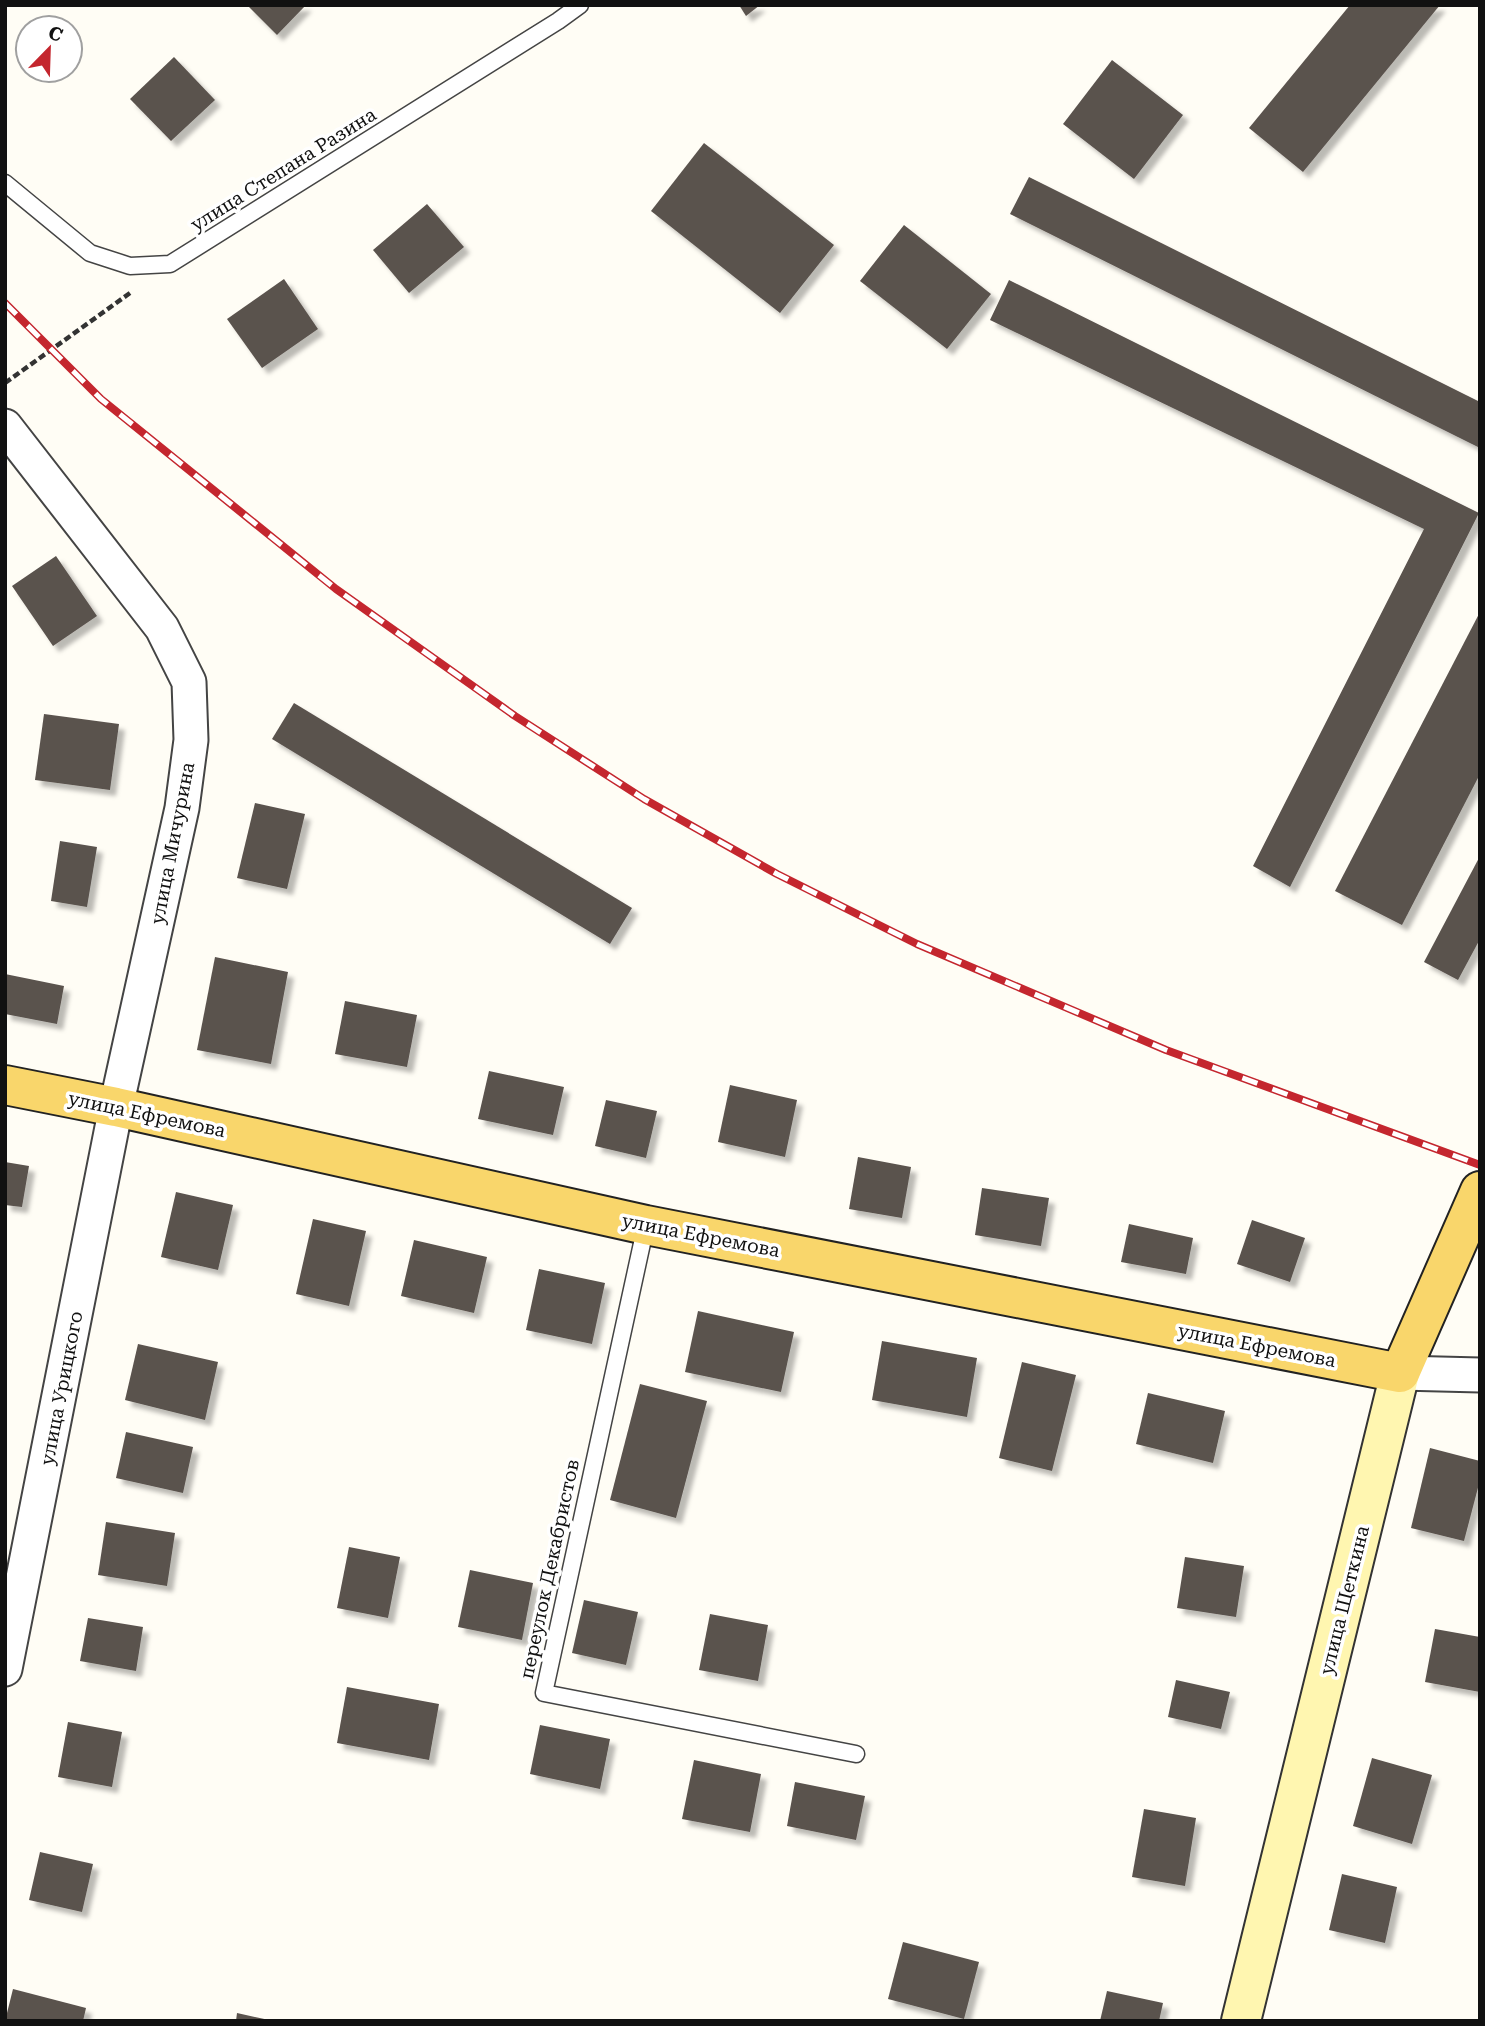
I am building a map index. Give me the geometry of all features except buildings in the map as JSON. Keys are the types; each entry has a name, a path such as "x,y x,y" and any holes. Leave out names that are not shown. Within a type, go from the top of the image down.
{"main road":[{"name":"улица Ефремова","path":"5,1085 116,1107 646,1225 1400,1373"},
{"name":"улица Щеткина","path":"1241,2021 1400,1373 1480,1191"}],"street":[{"name":"улица Мичурина","path":"5,426 162,628 189,682 191,740 182,808 116,1107"},
{"name":"улица Урицкого","path":"5,1669 116,1107"},
{"path":"1400,1373 1480,1375"}],"lane":[{"name":"улица Степана Разина","path":"5,183 90,253 130,266 170,264 580,5"},
{"name":"переулок Декабристов","path":"646,1225 544,1693 856,1754"}],"path":[{"path":"5,383 170,264"}],"railway":[{"path":"5,303 101,399 336,589 515,716 644,799 777,874 917,944 1166,1050 1480,1165"}]}
